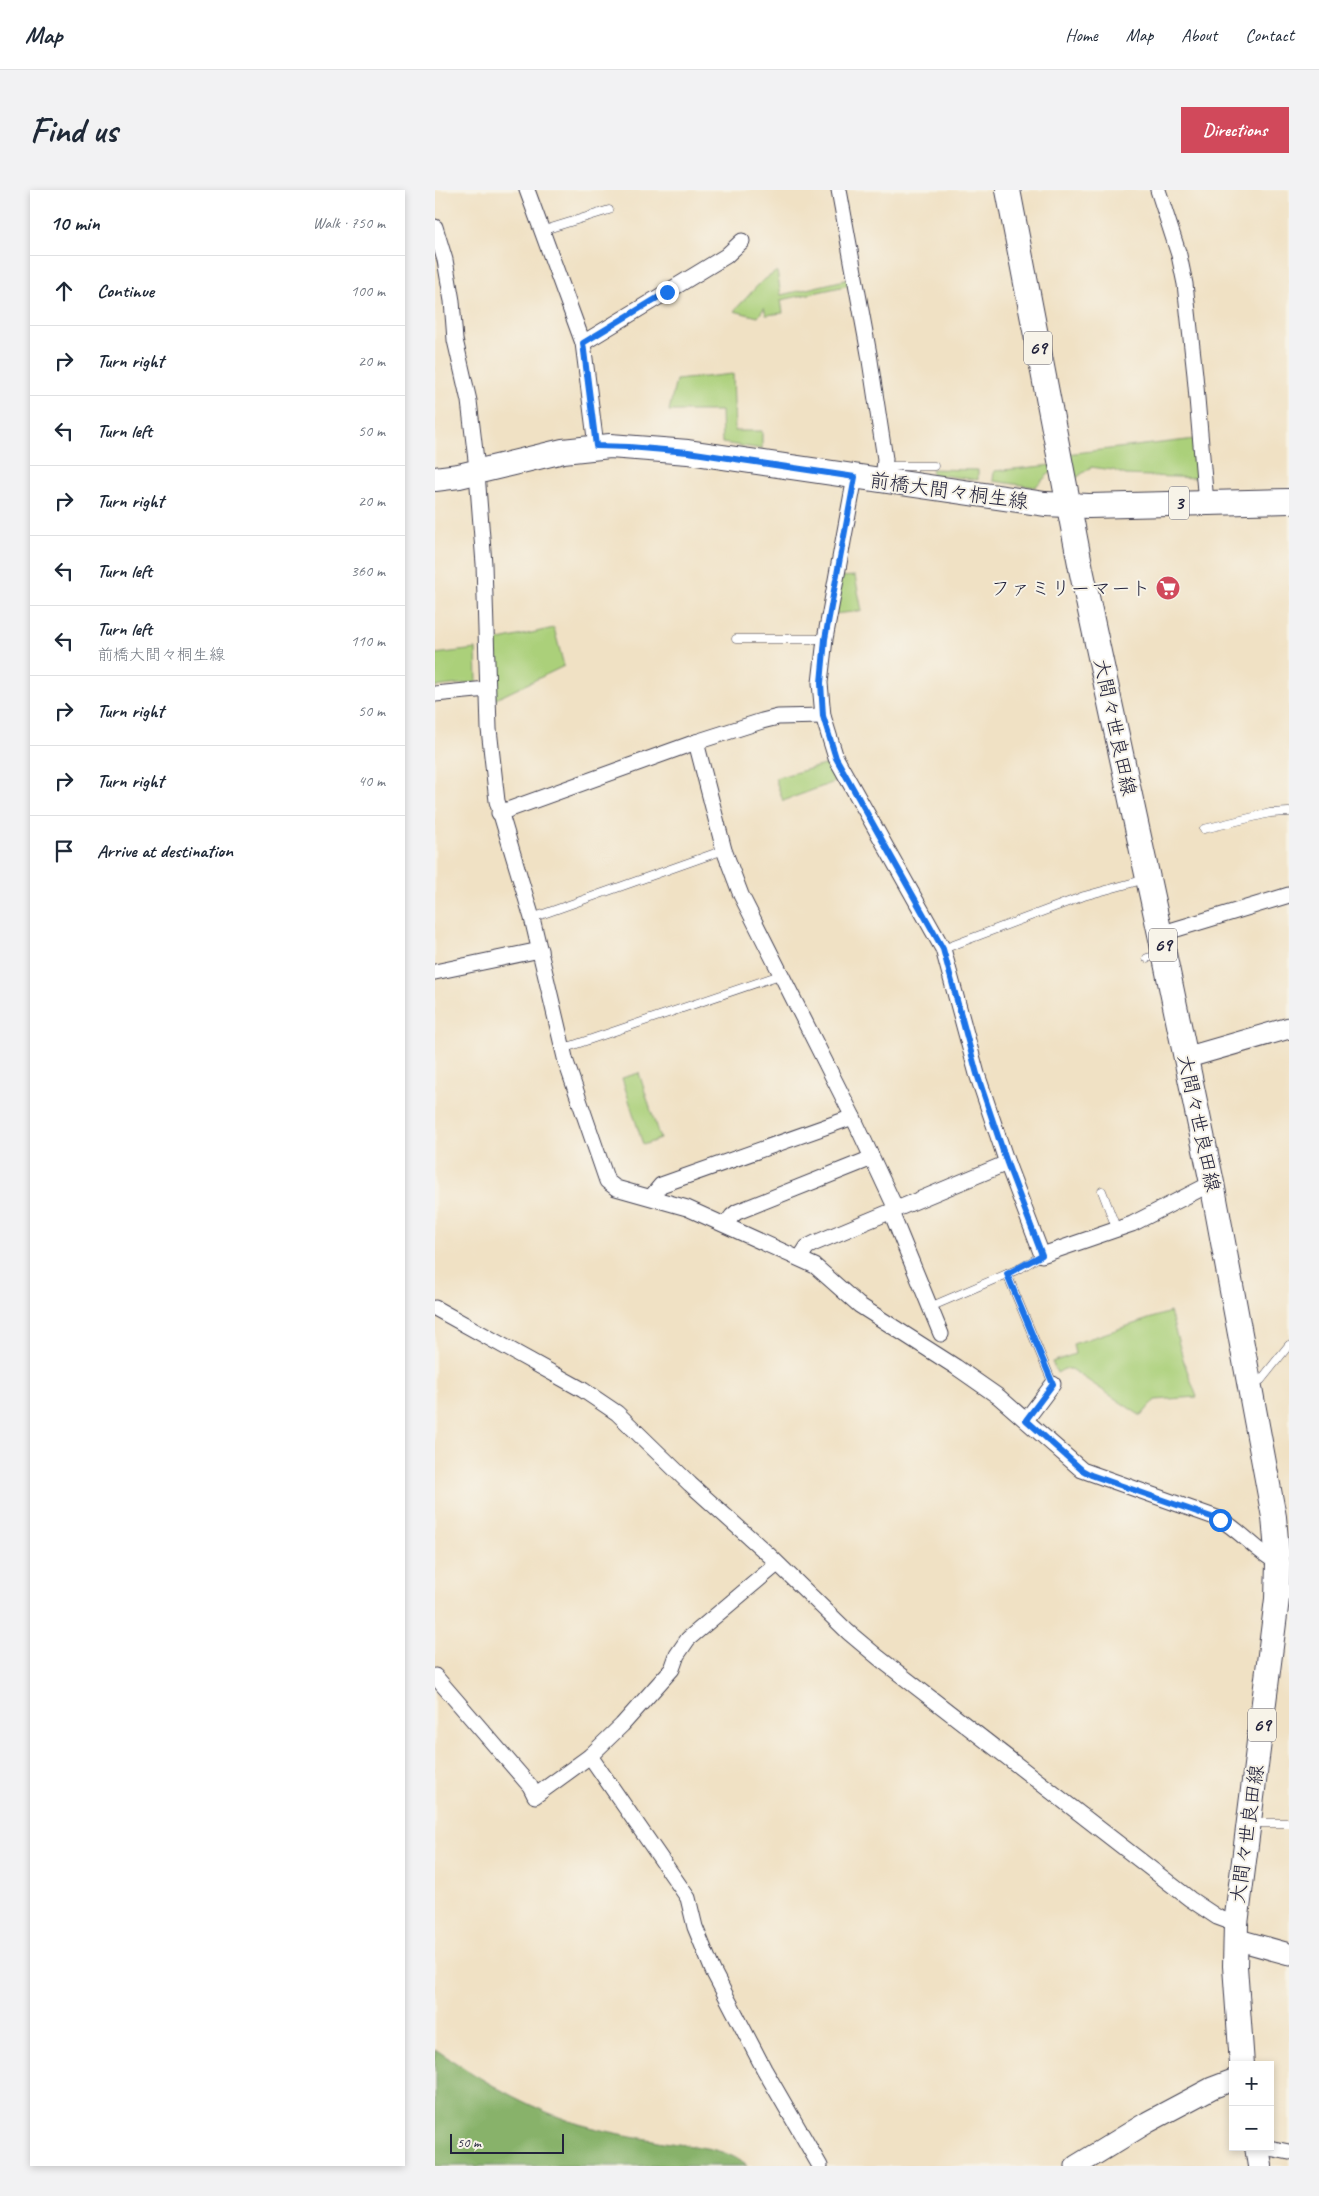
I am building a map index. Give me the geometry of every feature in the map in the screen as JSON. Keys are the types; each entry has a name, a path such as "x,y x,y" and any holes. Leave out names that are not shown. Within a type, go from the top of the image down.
{"main road":[{"name":"大間々世良田線","path":"1008,190 1068,506 1148,878 1157,949 1185,1058 1212,1183 1270,1491 1278,1563 1274,1630 1235,1931 1236,1999 1242,2061"},
{"name":"前橋大間々桐生線","path":"435,479 477,472 563,451 596,446 688,452 855,477 884,474 1024,502 1068,506 1289,501"}],"street":[{"path":"527,190 583,343 596,446"},
{"path":"839,190 869,354 884,474"},
{"path":"1158,190 1179,255 1185,284 1198,398 1206,503"},
{"path":"435,227 445,260 452,301 455,340 469,401 477,472 484,564 489,729 499,813 532,918 562,1049 607,1181 616,1188 687,1208 726,1224 781,1252 800,1258 821,1270 859,1305 999,1397 1082,1470 1091,1475 1220,1520 1238,1531 1263,1553 1278,1563"},
{"path":"583,343 726,256 742,241"},
{"path":"855,477 825,639 821,683 823,716 831,746 839,763 943,949 977,1074 1007,1163 1042,1255 1133,1224 1212,1183"},
{"path":"435,694 487,689"},
{"path":"499,813 696,742 771,719 823,716"},
{"path":"696,742 724,850 741,894 872,1158 894,1210 941,1334"},
{"path":"1157,949 1289,895"},
{"path":"435,972 540,950"},
{"path":"1185,1058 1289,1028"},
{"path":"651,1197 661,1185 853,1118"},
{"path":"726,1224 731,1216 737,1212 872,1158"},
{"path":"800,1258 807,1247 1007,1163"},
{"path":"435,1308 583,1390 611,1409 847,1632 879,1658 1195,1903 1251,1942 1289,1954"},
{"path":"1026,1420 1053,1384"},
{"path":"435,1676 530,1786 535,1796 590,1756 622,1725 672,1669 677,1655 688,1639 777,1564"},
{"path":"590,1756 688,1898 695,1927 713,1971 764,2069 820,2166"},
{"path":"1076,2166 1156,2118 1212,2088 1229,2082"},
{"path":"1258,2154 1269,2148 1289,2152"}],"lane":[{"path":"541,230 609,210"},
{"path":"884,474 934,466"},
{"path":"736,639 825,639"},
{"path":"1204,829 1271,813 1289,812"},
{"path":"532,918 724,850"},
{"path":"943,949 1083,896 1148,878"},
{"path":"562,1049 780,975"},
{"path":"1102,1191 1117,1230"},
{"path":"930,1307 1007,1274 1042,1255"},
{"path":"1007,1274 1053,1384"},
{"path":"1250,1386 1261,1380 1289,1345"},
{"path":"1248,1822 1289,1824"}],"green space":[{"path":"777,271 781,295 849,279 850,285 781,300 783,313 766,315 764,308 758,317 734,311 761,282"},
{"path":"733,374 735,431 762,431 762,449 722,443 721,411 669,411 676,380"},
{"path":"1196,439 1199,478 1126,475 1113,470 1091,467 1076,478 1071,479 1066,454"},
{"path":"1052,465 1053,470 1035,487 993,481 994,471"},
{"path":"931,469 978,470 978,480 932,474"},
{"path":"855,576 862,611 834,614 840,577"},
{"path":"554,628 564,666 494,700 491,642"},
{"path":"476,649 477,682 435,687 435,654"},
{"path":"832,763 840,780 783,801 775,778"},
{"path":"639,1073 660,1139 643,1145 622,1078"},
{"path":"1170,1312 1184,1362 1197,1397 1155,1400 1141,1416 1071,1369 1064,1369 1057,1373 1052,1362 1075,1354 1073,1344"},
{"path":"435,2049 504,2092 559,2117 611,2132 718,2151 738,2159 747,2166 435,2166"}],"place":[{"name":"ファミリーマート","path":"1168,588"}],"route":[{"path":"667,292 583,343 596,446 688,452 855,477 836,571 821,668 823,716 836,758 943,949 977,1074 1007,1163 1042,1255 1007,1274 1053,1384 1026,1420 1082,1470 1091,1475 1220,1520"}]}
